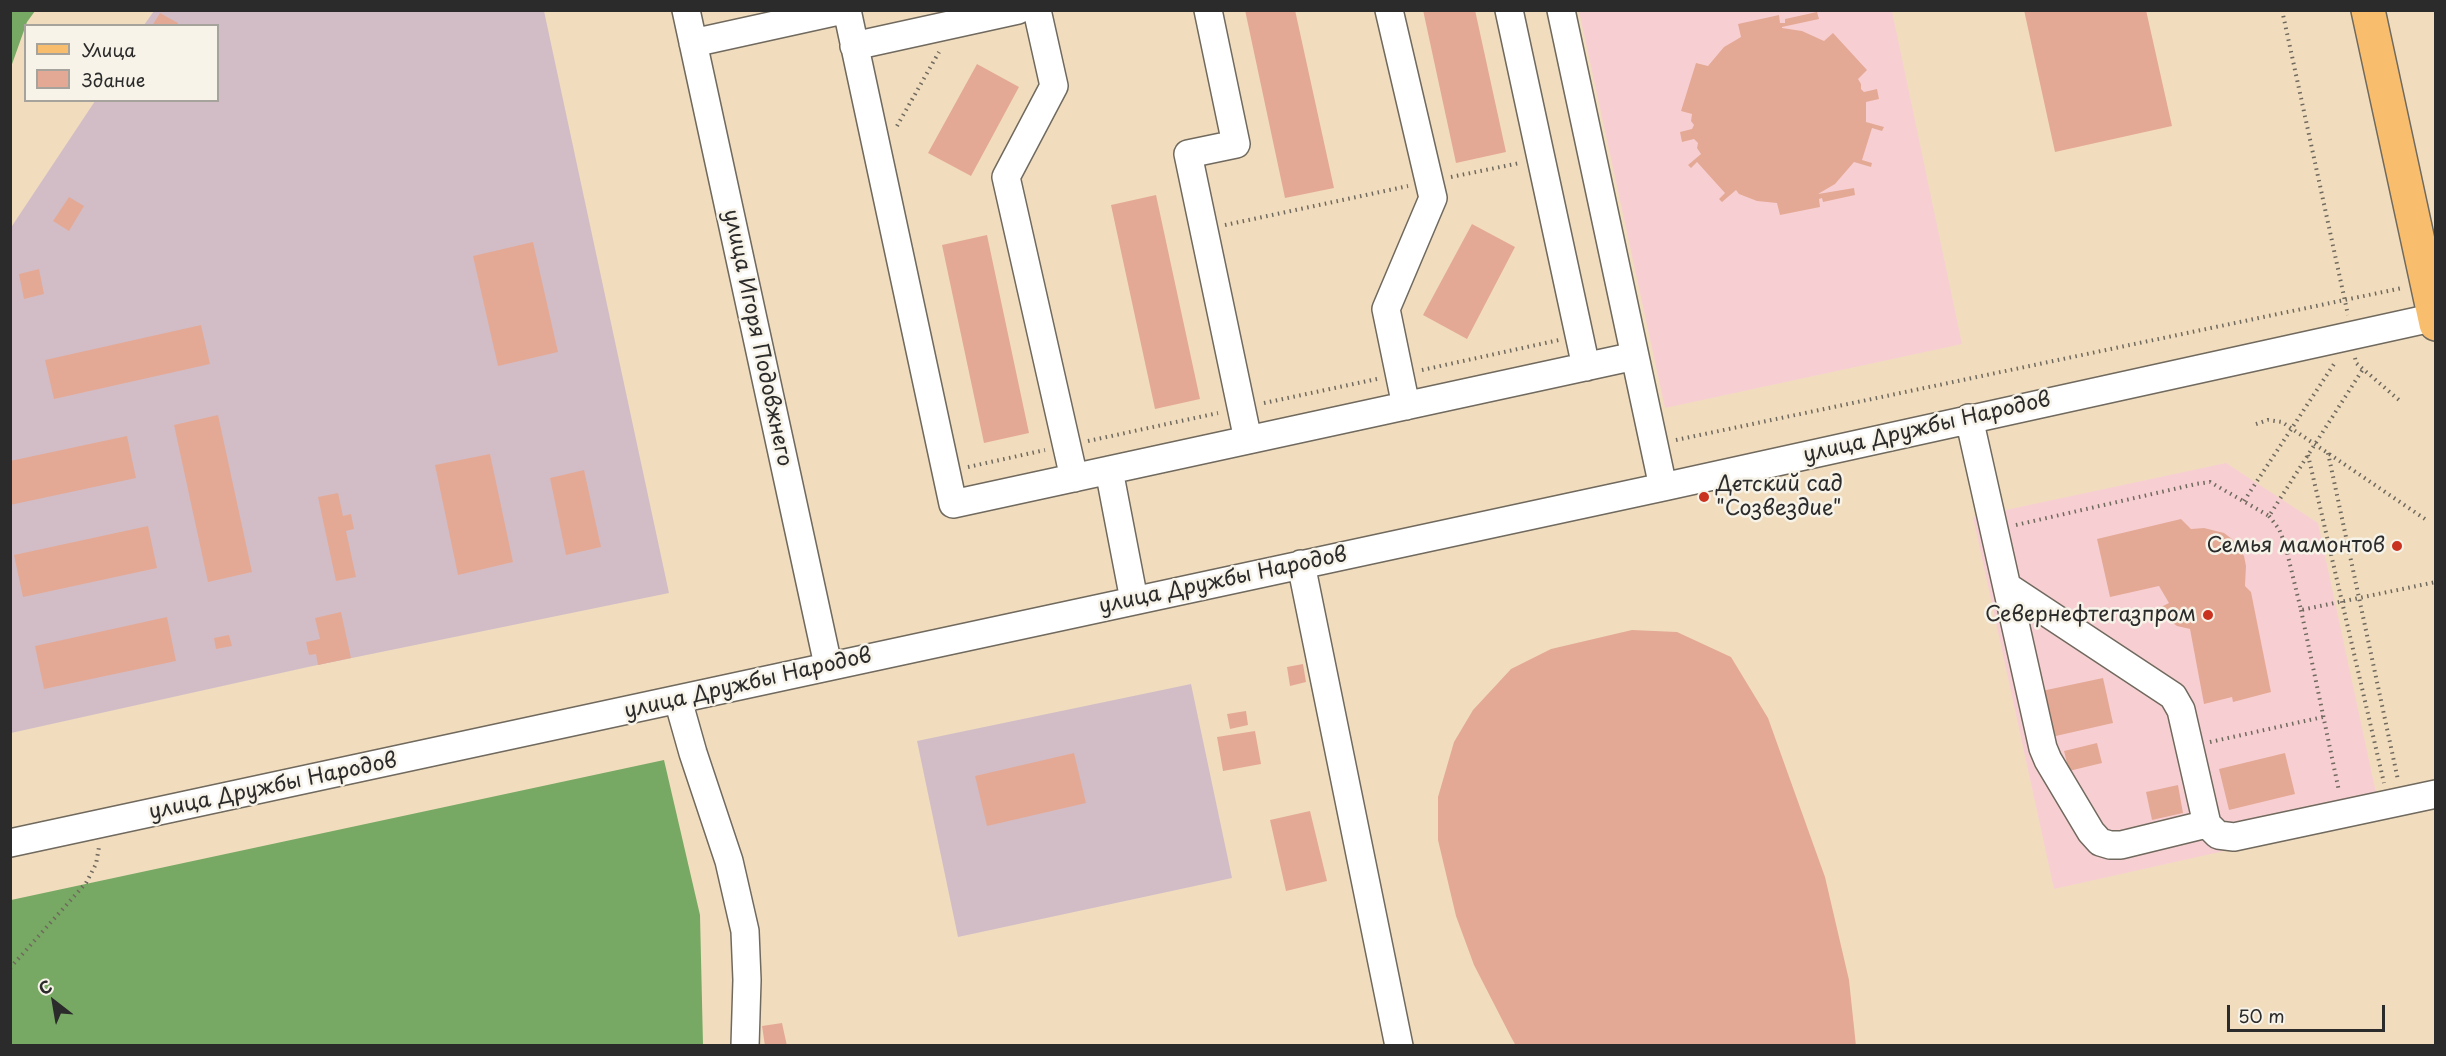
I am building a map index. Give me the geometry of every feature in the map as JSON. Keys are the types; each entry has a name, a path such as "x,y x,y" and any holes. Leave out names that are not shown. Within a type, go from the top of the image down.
{"main road":[{"path":"2368,10 2435,320"}],"street":[{"name":"улица Игоря Подовжнего","path":"686,10 828,665"},
{"path":"693,43 845,10 953,504 1635,356"},
{"path":"854,46 1018,10"},
{"path":"1037,10 1054,86 1006,177 1074,478"},
{"path":"1208,10 1236,144 1188,154 1248,440"},
{"path":"1389,10 1433,198 1386,309 1406,406"},
{"path":"1509,10 1586,367"},
{"path":"1561,10 1663,486"},
{"name":"улица Дружбы Народов","path":"10,843 678,700 828,665 1663,486 2351,335 2435,320"},
{"path":"1969,418 2043,748 2048,760 2091,832 2100,842 2121,845 2208,824"},
{"path":"1109,470 1134,600"},
{"path":"1301,564 1399,1046"},
{"path":"2008,587 2167,690 2178,702 2208,824 2218,835 2234,837 2436,794"},
{"path":"678,700 729,861 745,931 747,980 745,1046"}],"path":[{"path":"2282,10 2345,300 2356,363 2399,400"},
{"path":"878,158 955,24"},
{"path":"1204,229 1541,159"},
{"path":"1654,444 2427,283"},
{"path":"946,471 1579,336"},
{"path":"2244,501 2336,360"},
{"path":"2269,516 2363,369"},
{"path":"2256,424 2268,420 2282,422 2425,519"},
{"path":"2328,453 2359,598 2396,802"},
{"path":"2308,455 2342,602 2396,802"},
{"path":"1995,530 2210,482 2269,516 2279,529 2285,544 2343,814"},
{"path":"2301,610 2436,582"},
{"path":"2189,746 2323,717"},
{"path":"10,968 86,883 96,864 102,824"}],"shaded area":[{"path":"154,11 544,11 669,593 308,667 11,733 10,229 94,102 219,102 219,24 145,24"},
{"path":"1579,11 1892,11 1962,344 1665,408"},
{"name":"Севернефтегазпром","path":"2226,463 2318,523 2381,816 2054,889 1973,517"},
{"path":"1191,684 1232,878 958,937 917,741"}],"green space":[{"path":"11,10 35,11 24,24 24,30 11,67"},
{"path":"664,760 700,915 703,1045 11,1045 11,900"}],"building":[{"path":"1245,10 1295,10 1334,188 1285,198"},
{"path":"1423,10 1475,10 1506,152 1456,163"},
{"path":"2024,10 2146,10 2172,126 2055,152"},
{"path":"1817,12 1819,19 1782,28 1802,31 1824,41 1833,33 1867,70 1858,79 1861,89 1864,92 1877,89 1879,99 1866,102 1866,122 1884,127 1882,131 1872,128 1862,160 1872,163 1871,167 1854,162 1835,184 1818,194 1854,188 1855,195 1823,202 1822,198 1819,199 1820,207 1780,215 1777,203 1757,201 1739,194 1736,190 1722,202 1719,199 1725,193 1697,162 1691,168 1688,165 1701,154 1697,148 1698,143 1694,139 1682,142 1680,132 1692,129 1694,125 1691,121 1692,114 1681,111 1696,63 1708,66 1724,47 1741,37 1738,24 1779,15 1780,23 1785,23 1785,19"},
{"path":"160,13 178,23 178,24 153,24"},
{"path":"977,64 1019,87 971,176 928,153"},
{"path":"1156,195 1200,399 1155,409 1111,205"},
{"path":"69,197 84,206 69,231 53,221"},
{"path":"1472,224 1515,247 1467,339 1423,315"},
{"path":"987,235 1029,433 984,443 942,245"},
{"path":"533,242 558,352 498,366 473,256"},
{"path":"39,269 44,294 24,299 19,274"},
{"path":"201,325 210,364 54,399 45,360"},
{"path":"218,415 252,572 208,582 174,425"},
{"path":"127,436 136,478 10,505 10,461"},
{"path":"490,454 513,562 458,575 435,465"},
{"path":"584,470 601,547 566,555 550,478"},
{"path":"338,493 343,516 351,514 354,529 346,531 356,577 336,581 318,497"},
{"name":"Севернефтегазпром","path":"2181,519 2191,529 2204,528 2224,533 2232,539 2244,556 2245,586 2251,592 2271,692 2233,702 2232,697 2204,704 2190,629 2177,626 2155,610 2169,603 2159,586 2110,597 2097,539"},
{"path":"148,526 157,568 23,597 14,555"},
{"path":"341,612 351,658 318,665 316,654 309,655 306,642 320,639 315,618"},
{"path":"167,617 176,661 44,689 35,646"},
{"path":"1632,630 1677,632 1731,657 1768,718 1825,877 1849,980 1856,1046 1516,1046 1511,1037 1474,965 1456,916 1438,840 1438,797 1454,742 1473,710 1511,669 1551,649"},
{"path":"229,635 232,646 216,649 214,638"},
{"path":"1303,664 1306,682 1290,686 1287,667"},
{"path":"2103,678 2113,723 2047,738 2037,692"},
{"path":"1246,711 1248,725 1230,729 1227,714"},
{"path":"1255,731 1261,764 1223,771 1217,737"},
{"path":"2097,743 2102,763 2069,771 2064,751"},
{"path":"1074,753 1086,803 987,826 975,776"},
{"path":"2285,753 2295,794 2229,810 2219,769"},
{"path":"2178,785 2183,813 2152,820 2146,792"},
{"path":"1310,811 1327,881 1286,891 1270,820"},
{"path":"782,1023 787,1046 765,1046 762,1026"}],"place":[{"name":"Детский сад \"Созвездие\"","path":"1704,497"},
{"name":"Семья мамонтов","path":"2397,546"},
{"name":"Севернефтегазпром","path":"2208,615"}]}
